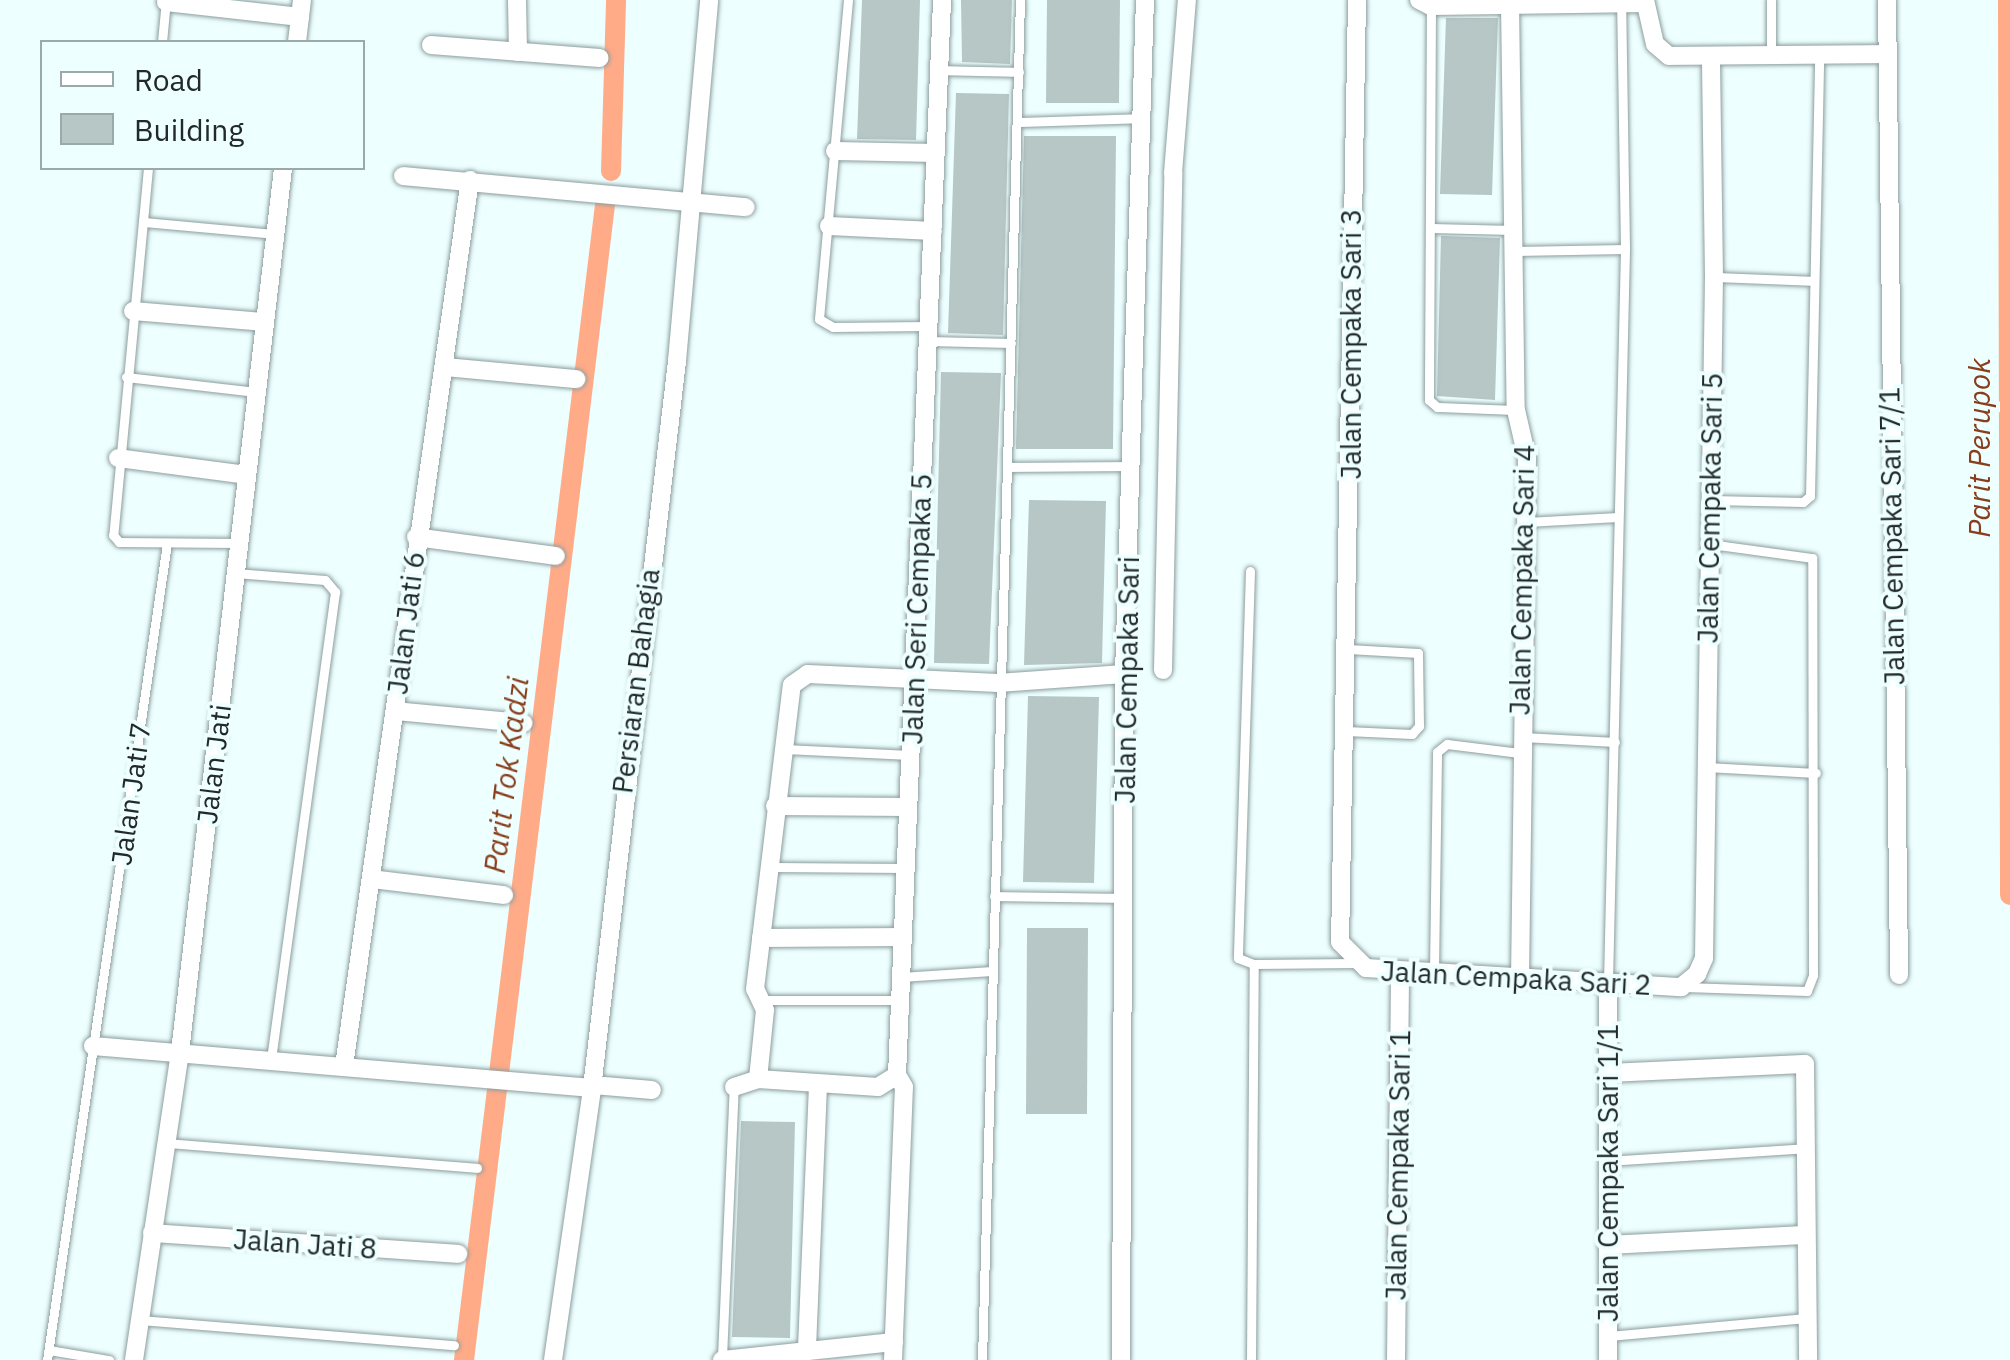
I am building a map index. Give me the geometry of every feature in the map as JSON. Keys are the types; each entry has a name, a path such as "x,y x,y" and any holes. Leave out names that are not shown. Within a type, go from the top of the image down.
{"street":[{"path":"518,0 518,52"},
{"name":"Persiaran Bahagia","path":"552,1360 592,1086 677,362 708,0"},
{"name":"Jalan Seri Cempaka 5","path":"894,1351 904,1087 897,1075 942,0"},
{"name":"Jalan Cempaka Sari","path":"1121,1360 1124,674 1145,0"},
{"path":"1163,670 1172,173 1187,0"},
{"name":"Jalan Cempaka Sari 3","path":"1347,688 1357,0"},
{"name":"Jalan Cempaka Sari 7/1","path":"1887,0 1884,98 1899,975"},
{"path":"166,1 301,9 297,40"},
{"path":"1425,3 1645,2 1655,44 1669,56 1711,59 1886,54"},
{"name":"Jalan Cempaka Sari 4","path":"1510,4 1516,410 1526,429 1519,745 1520,978"},
{"path":"432,45 599,58"},
{"name":"Jalan Cempaka Sari 5","path":"1704,958 1714,277 1711,59"},
{"path":"835,151 936,153"},
{"name":"Jalan Jati","path":"134,1360 180,1052 283,170"},
{"path":"403,176 746,207"},
{"name":"Jalan Jati 6","path":"344,1066 416,537 446,367 470,180"},
{"path":"828,226 933,230"},
{"path":"134,311 264,322"},
{"path":"446,367 576,380"},
{"path":"118,458 247,475"},
{"path":"416,537 556,556"},
{"path":"758,1079 765,1010 760,1000 761,938 787,698 808,674 998,683 1124,674"},
{"name":"Jalan Cempaka Sari 2","path":"1347,688 1340,942 1357,962 1400,971 1608,986 1681,987 1697,974 1704,958"},
{"path":"394,711 523,723"},
{"path":"775,806 908,807"},
{"path":"371,879 504,895"},
{"path":"761,938 903,937"},
{"name":"Jalan Cempaka Sari 1","path":"1396,1360 1400,971"},
{"name":"Jalan Cempaka Sari 1/1","path":"1608,986 1608,1360"},
{"path":"93,1046 652,1090"},
{"path":"1607,1073 1805,1064 1809,1148 1805,1235 1808,1360"},
{"path":"734,1087 758,1079 818,1088 878,1087 897,1075"},
{"path":"808,1348 818,1088"},
{"name":"Jalan Jati 8","path":"152,1233 458,1254"},
{"path":"1607,1244 1805,1235"},
{"path":"722,1358 808,1348 894,1351"}],"lane":[{"path":"848,0 828,226 824,324 1011,343"},
{"path":"982,1360 1020,0"},
{"path":"1771,0 1771,57"},
{"path":"162,40 166,1"},
{"path":"1425,3 1431,228 1429,400 1436,407 1516,410"},
{"path":"1608,986 1625,250 1621,5"},
{"path":"1711,500 1804,502 1810,496 1819,58"},
{"path":"940,70 1018,72"},
{"path":"1017,122 1141,118"},
{"path":"148,170 113,535 119,542 238,543"},
{"path":"142,222 274,234"},
{"path":"1431,228 1514,230"},
{"path":"1515,250 1625,250"},
{"path":"1714,277 1812,281"},
{"path":"126,377 256,392"},
{"path":"1007,467 1133,466"},
{"path":"1524,522 1618,518"},
{"name":"Jalan Jati 7","path":"48,1355 167,542"},
{"path":"1681,987 1806,991 1814,974 1812,558 1710,544"},
{"path":"1250,571 1238,958 1254,964 1357,962"},
{"path":"235,573 325,580 335,592 271,1060"},
{"path":"1346,731 1412,734 1420,726 1418,654 1348,650"},
{"path":"1434,971 1436,752 1447,744 1615,742"},
{"path":"782,749 911,755"},
{"path":"1706,768 1816,773"},
{"path":"768,867 906,868"},
{"path":"994,896 1123,898"},
{"path":"1250,1360 1254,964"},
{"path":"901,977 992,971"},
{"path":"760,1000 900,1000"},
{"path":"722,1358 734,1087"},
{"path":"164,1142 477,1168"},
{"path":"1607,1161 1809,1148"},
{"path":"1608,1336 1807,1318"},
{"path":"140,1320 454,1345"},
{"path":"48,1355 109,1360"}],"building":[{"path":"862,0 920,0 916,140 857,139"},
{"path":"961,0 1012,0 1010,64 962,62"},
{"path":"1047,0 1120,0 1119,103 1046,103"},
{"path":"1446,18 1498,18 1492,195 1440,194"},
{"path":"956,93 1009,94 1003,335 948,333"},
{"path":"1024,136 1116,136 1113,449 1016,449"},
{"path":"1441,236 1500,238 1495,400 1437,396"},
{"path":"941,372 1001,373 989,664 934,663"},
{"path":"1029,500 1106,501 1102,663 1024,665"},
{"path":"1028,696 1099,697 1094,883 1023,882"},
{"path":"1027,928 1088,928 1087,1114 1026,1114"},
{"path":"741,1121 795,1122 790,1338 732,1337"}],"waterway":[{"name":"Parit Tok Kadzi","path":"611,171 616,0"},
{"name":"Parit Perupok","path":"2008,0 2010,895"},
{"name":"Parit Tok Kadzi","path":"464,1360 606,197"}]}
